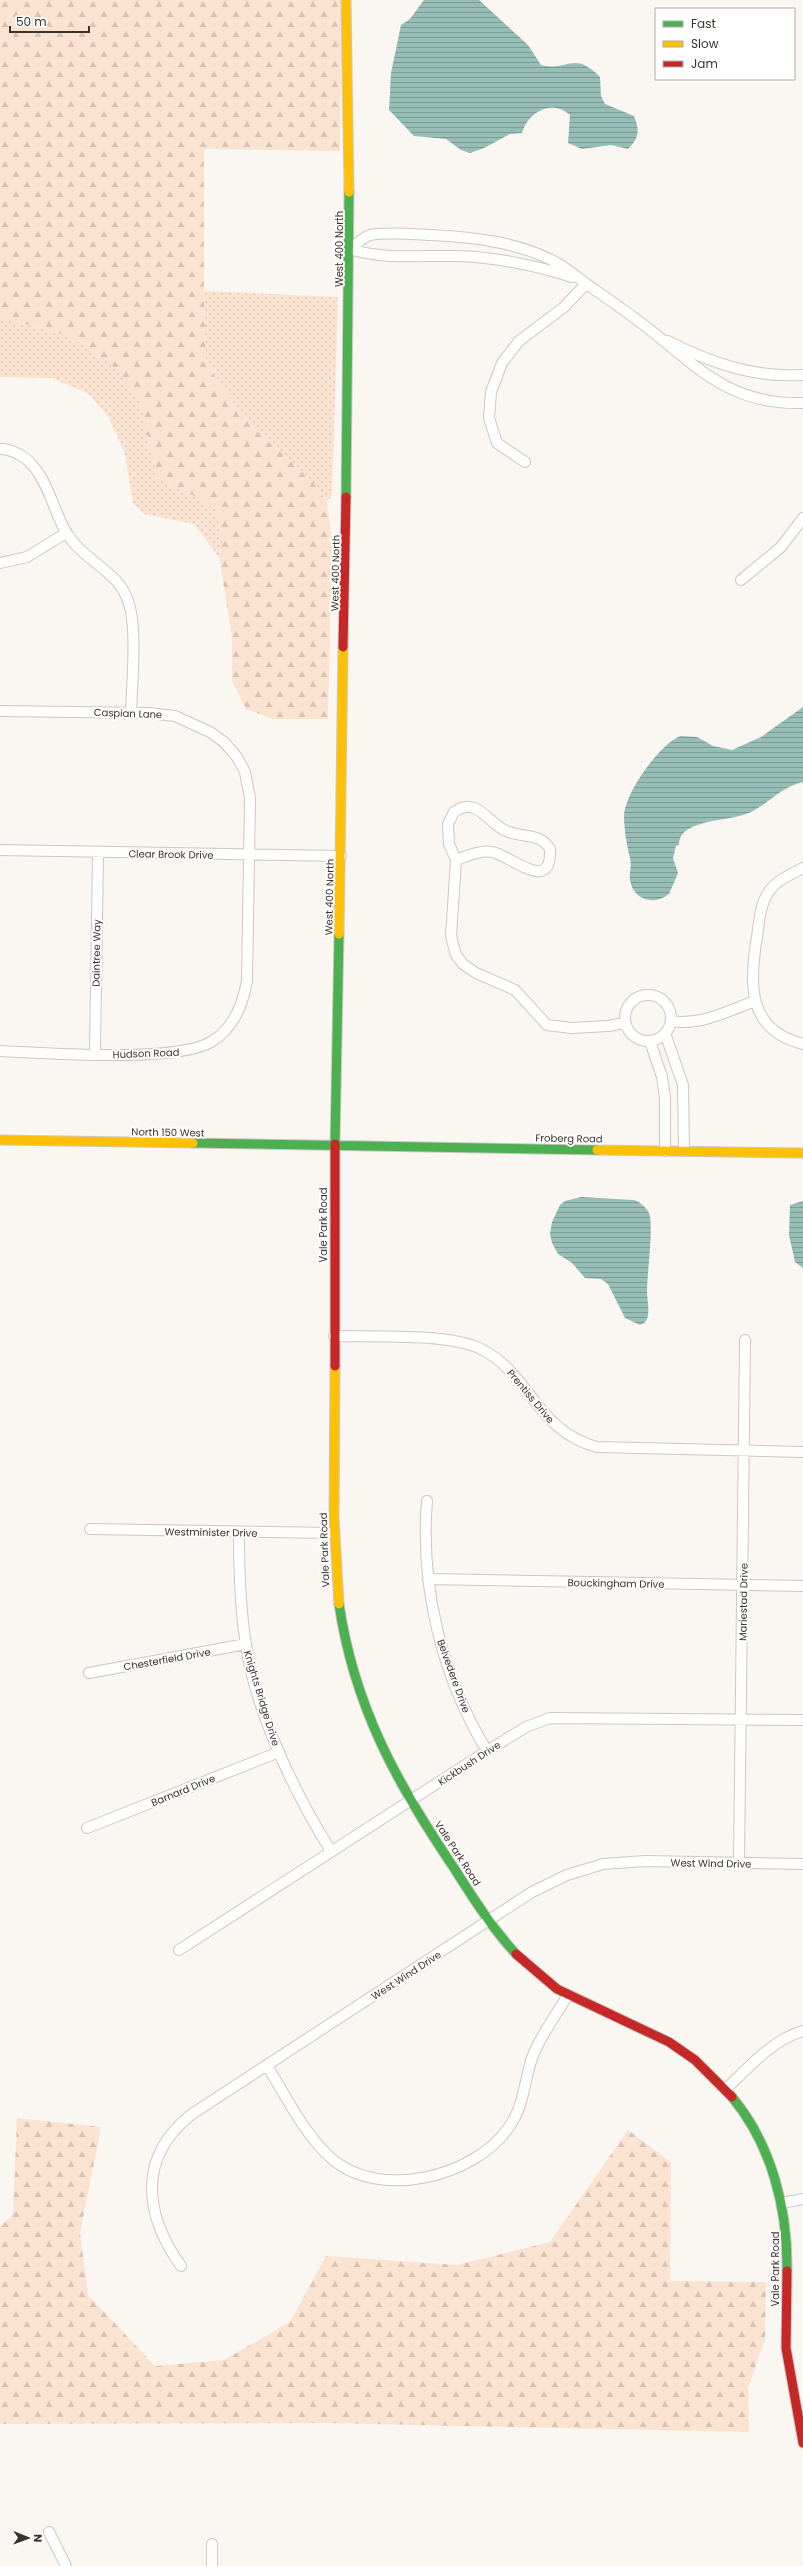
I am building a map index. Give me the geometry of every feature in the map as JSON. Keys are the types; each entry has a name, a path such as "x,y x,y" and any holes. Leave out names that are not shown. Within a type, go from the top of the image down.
{"street":[{"name":"West 400 North","path":"335,1146 350,249 346,0"},
{"path":"350,249 369,235 465,237 502,243 533,253 558,264 654,334 697,370 724,386 748,396 775,402 803,404"},
{"path":"350,249 368,255 457,256 503,260 554,272 586,284"},
{"path":"525,462 497,443 489,418 491,392 502,363 519,341 563,308 586,284"},
{"path":"654,334 692,353 737,369 763,374 803,375"},
{"path":"0,449 16,453 35,468 66,533 84,552 118,581 126,594 132,618 131,713"},
{"path":"741,580 782,547 803,518"},
{"path":"0,563 27,557 66,533"},
{"name":"Caspian Lane","path":"0,711 131,713 175,716 194,723 224,742 237,757 245,772 250,798 249,855"},
{"path":"456,860 481,852 500,853 528,871 535,871 543,869 548,864 550,849 546,841 538,837 510,833 496,827 474,808 467,806 454,812 448,824 449,844 456,860 451,936 456,955 463,964 476,973 515,990 547,1025 571,1028 608,1026 625,1023"},
{"name":"Clear Brook Drive","path":"0,850 98,853 341,856"},
{"name":"Daintree Way","path":"95,1054 98,853"},
{"name":"Hudson Road","path":"0,1051 95,1054 178,1052 196,1049 212,1041 226,1029 244,1000 247,981 249,855"},
{"path":"803,868 777,882 764,903 752,971 755,1001 770,1026 785,1038 803,1044"},
{"path":"646,994 654,995 665,1002 670,1011 671,1021 665,1033 658,1039 650,1041 637,1039 628,1030 624,1015 628,1004 636,998 646,994"},
{"path":"671,1021 687,1022 704,1019 755,1001"},
{"path":"665,1033 683,1085 684,1151"},
{"path":"650,1041 662,1077 665,1098 665,1151"},
{"name":"North 150 West","path":"0,1140 335,1146"},
{"name":"Froberg Road","path":"335,1146 803,1153"},
{"name":"Vale Park Road","path":"335,1146 334,1479 332,1533 337,1605 352,1671 374,1734 411,1800 489,1922 527,1966 568,1995 661,2036 698,2062 726,2089 760,2138 773,2168 782,2203 787,2251 786,2346 803,2443"},
{"name":"Prentiss Drive","path":"334,1336 448,1340 481,1348 507,1367 556,1426 576,1439 597,1447 803,1452"},
{"name":"Mariestad Drive","path":"739,1863 745,1340"},
{"name":"Belvedere Drive","path":"427,1501 428,1579 435,1620 446,1660 473,1725 487,1751"},
{"name":"Westminister Drive","path":"90,1529 239,1533 332,1533"},
{"name":"Knights Bridge Drive","path":"239,1533 239,1570 246,1644 257,1688 279,1752 308,1814 331,1851"},
{"name":"Bouckingham Drive","path":"428,1579 803,1586"},
{"name":"Chesterfield Drive","path":"89,1673 246,1644"},
{"name":"Kickbush Drive","path":"179,1950 487,1751 526,1727 550,1718 803,1720"},
{"name":"Barnard Drive","path":"87,1828 279,1752"},
{"name":"West Wind Drive","path":"181,2266 161,2234 152,2204 154,2170 162,2148 175,2130 192,2114 489,1922 532,1892 567,1875 603,1864 645,1861 803,1864"},
{"path":"267,2066 318,2144 340,2164 359,2173 383,2179 424,2178 439,2174 478,2156 492,2147 508,2128 520,2106 534,2054 568,1995"},
{"path":"726,2089 766,2052 782,2041 803,2031"},
{"path":"782,2203 803,2199"},
{"path":"49,2532 66,2566"},
{"path":"212,2544 212,2566"}],"green space":[{"path":"0,0 342,0 340,151 204,149 204,291 206,364 244,418 313,482 327,502 332,542 328,719 273,719 246,709 232,681 232,637 219,557 223,537 215,509 189,493 157,479 139,397 110,363 69,336 10,320 0,320"},
{"path":"204,291 338,297 332,495 327,502 313,482 244,418 206,364"},
{"path":"0,320 10,320 69,336 110,363 139,397 158,479 189,493 215,509 223,537 219,557 194,524 144,514 133,503 125,454 109,418 89,394 52,378 0,377"},
{"path":"17,2118 101,2127 80,2233 88,2295 155,2366 224,2360 290,2322 326,2256 457,2265 550,2242 628,2130 671,2162 670,2281 766,2282 765,2339 748,2388 749,2432 323,2423 0,2424 0,2227 13,2214"}],"water":[{"path":"424,0 479,0 528,45 541,65 558,66 577,63 591,69 600,77 601,96 605,104 634,116 638,130 636,138 628,149 611,145 582,149 568,143 570,115 563,110 556,108 548,108 535,114 525,126 522,133 510,134 484,148 470,153 461,150 446,139 414,136 389,110 391,73 401,25 410,19"},
{"path":"803,707 803,782 789,787 753,811 737,816 702,823 687,830 683,833 679,841 679,845 676,846 673,858 678,873 669,894 657,900 651,900 645,899 635,892 630,880 631,861 626,837 624,816 630,795 636,783 662,749 671,741 680,736 697,737 713,746 732,750 761,737"},
{"path":"581,1197 633,1200 642,1205 649,1213 651,1228 647,1291 648,1316 647,1320 640,1325 625,1318 608,1284 601,1279 585,1278 572,1263 558,1254 552,1243 550,1234 552,1222 560,1205 565,1201"},
{"path":"803,1201 803,1268 795,1262 789,1235 790,1205"}],"traffic: fast":[{"path":"346,497 349,192"},
{"path":"335,1144 339,934"},
{"path":"193,1143 597,1150"},
{"path":"339,1604 355,1676 381,1743 414,1806 433,1837 476,1902 499,1934 516,1954"},
{"path":"732,2097 758,2136 775,2179 781,2202 787,2248 787,2271"}],"traffic: slow":[{"path":"346,0 349,192"},
{"path":"339,934 343,647"},
{"path":"0,1140 193,1143"},
{"path":"597,1150 803,1153"},
{"path":"335,1366 334,1518 339,1604"}],"traffic: jam":[{"path":"343,647 346,497"},
{"path":"335,1144 335,1366"},
{"path":"516,1954 557,1989 669,2042 695,2060 732,2097"},
{"path":"787,2271 786,2348 803,2443"}]}
